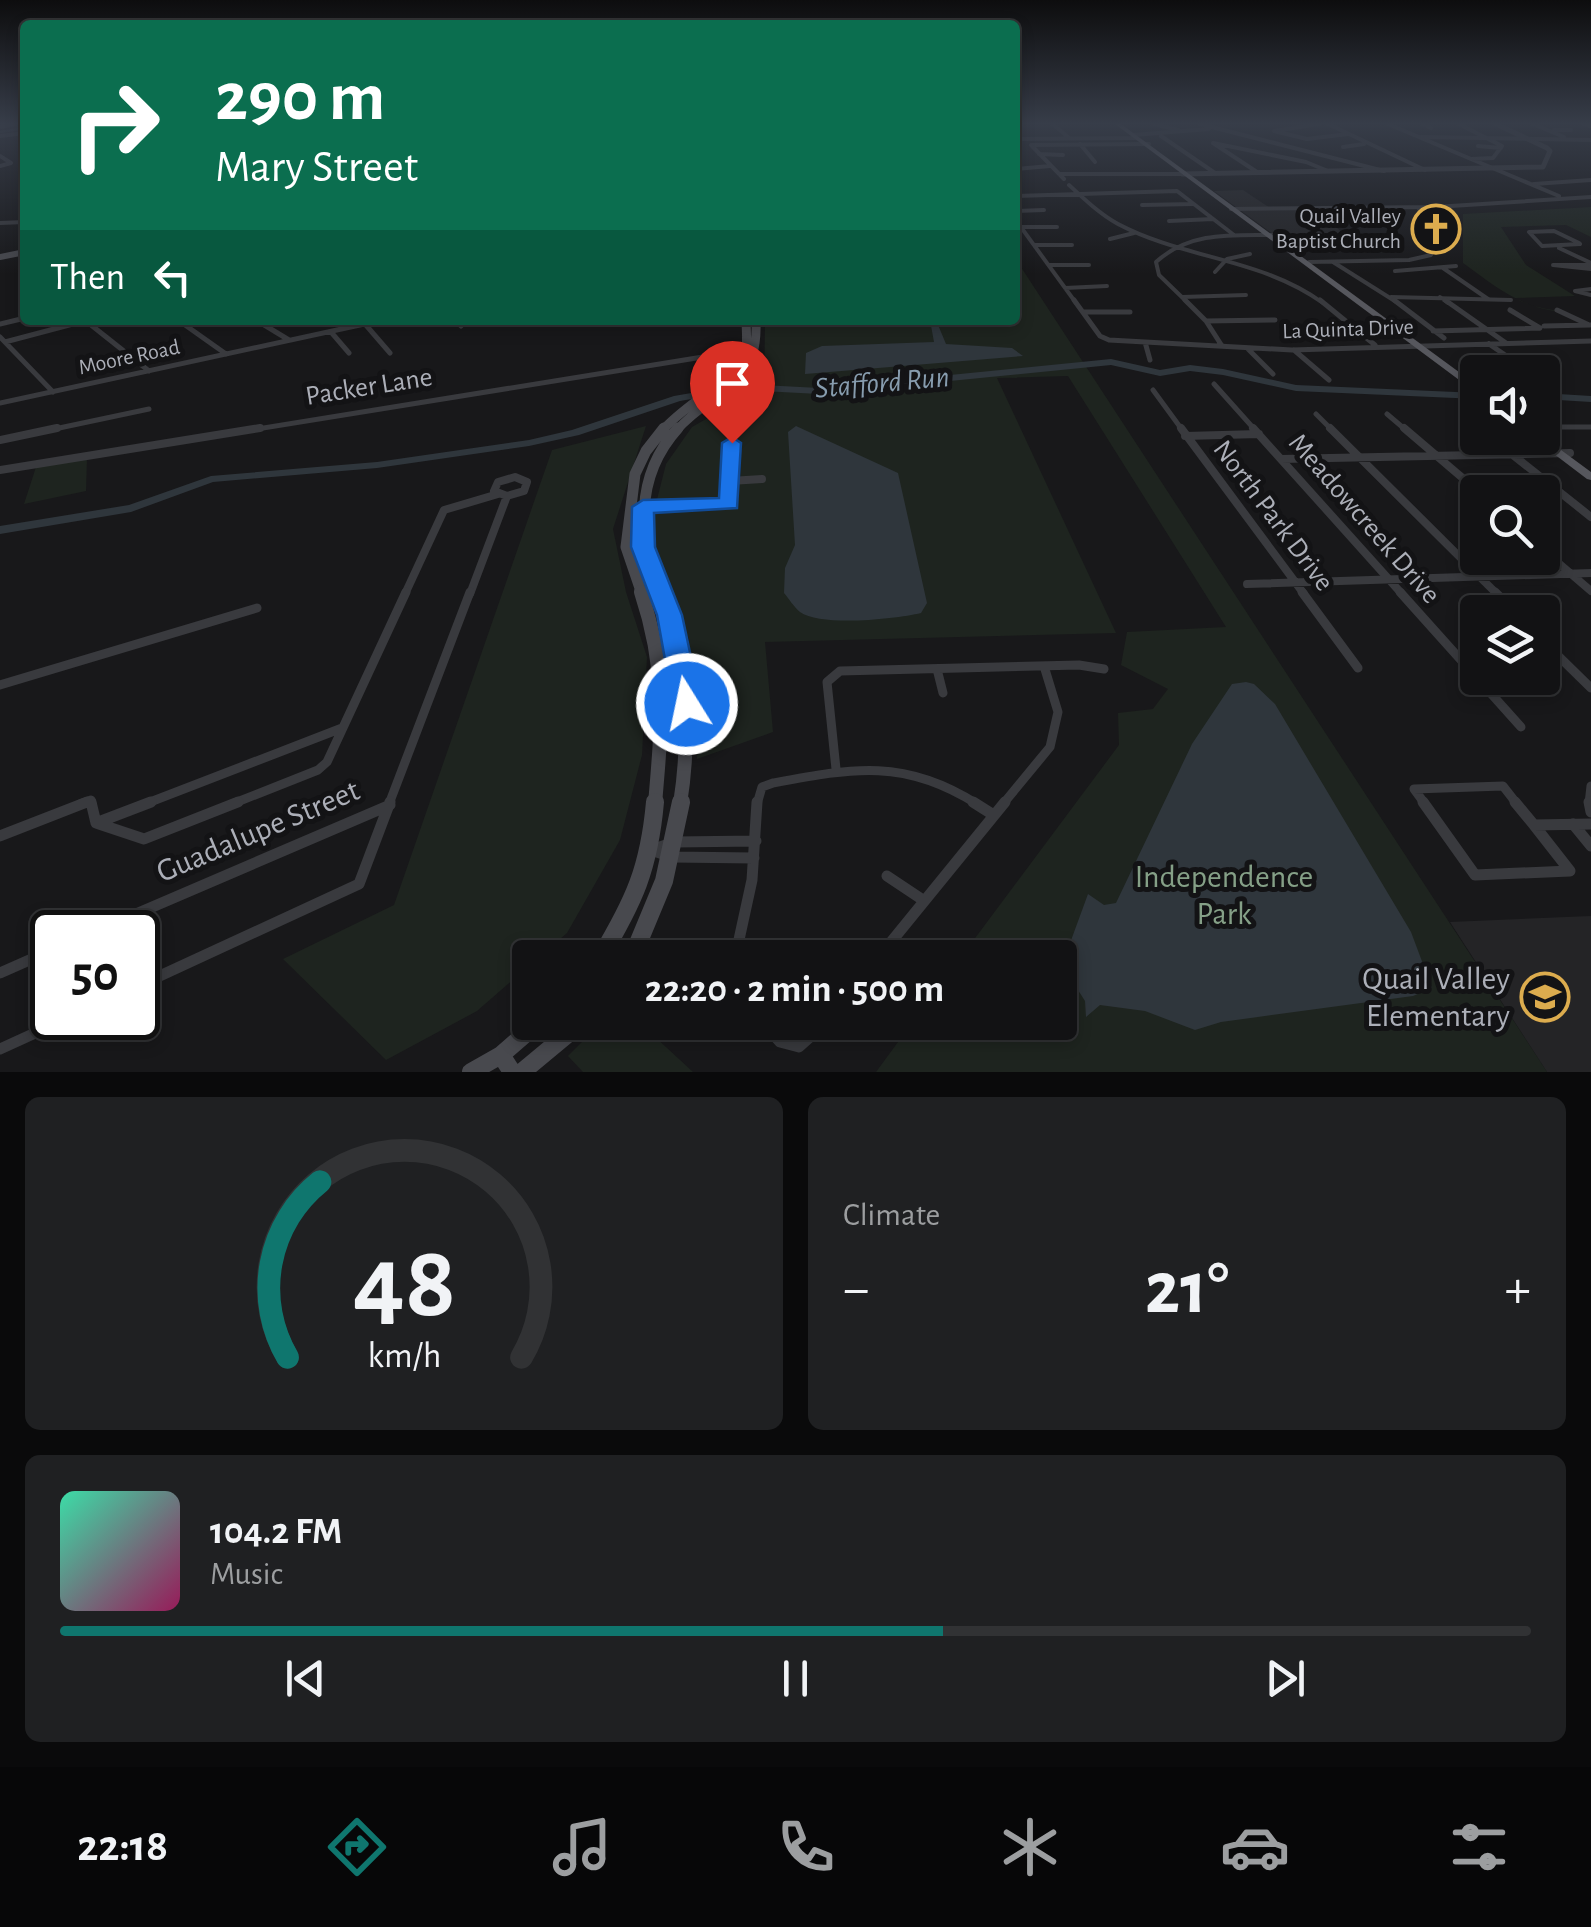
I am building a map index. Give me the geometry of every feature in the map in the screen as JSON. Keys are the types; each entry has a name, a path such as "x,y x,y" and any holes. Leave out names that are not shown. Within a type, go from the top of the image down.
{"main road":[{"path":"1186,174 1460,377"},
{"path":"640,940 662,893 673,850 687,704 674,629 643,547 635,474 646,451 674,416 726,378 746,350 751,325"},
{"path":"611,940 629,909 651,850 664,706 654,634 626,547 636,507 658,455 671,436 739,380 756,354 751,325"},
{"path":"1560,449 1588,470"},
{"path":"654,634 674,629"},
{"path":"470,1072 506,1063 525,1040"},
{"path":"522,1072 560,1040"}],"street":[{"path":"1059,174 1064,180"},
{"path":"1159,174 1208,174"},
{"path":"1502,174 1566,198"},
{"path":"1514,185 1591,180"},
{"path":"1070,186 1104,218 1134,233 1227,258 1285,279 1376,345"},
{"path":"1020,196 1176,191 1234,236"},
{"path":"1233,209 1415,208 1591,198"},
{"path":"1142,205 1194,204"},
{"path":"1305,262 1380,261 1422,258 1433,253 1436,220 1415,208"},
{"path":"1020,211 1044,210"},
{"path":"1169,221 1213,219"},
{"path":"1021,227 1056,227"},
{"path":"1021,227 1083,312 1130,312"},
{"path":"1560,248 1580,244 1554,232 1528,232 1538,245 1560,248 1591,266"},
{"path":"1110,239 1134,233"},
{"path":"1222,346 1206,321 1156,268 1156,262 1176,245 1202,238 1268,236"},
{"path":"1034,245 1072,245"},
{"path":"1216,272 1227,258 1250,254"},
{"path":"1380,261 1404,276"},
{"path":"1333,262 1390,297 1444,338"},
{"path":"1049,265 1089,264"},
{"path":"1395,270 1456,266"},
{"path":"1591,266 1553,266 1591,266"},
{"path":"1443,268 1488,299"},
{"path":"1066,288 1107,286"},
{"path":"1182,297 1246,295"},
{"path":"1390,297 1512,300"},
{"path":"1440,298 1509,343"},
{"path":"1510,310 1542,327"},
{"path":"1557,310 1590,326"},
{"name":"La Quinta Drive","path":"1083,312 1106,339 1248,349 1591,341"},
{"path":"1206,321 1275,320"},
{"path":"2,339 65,325"},
{"path":"93,325 149,371"},
{"path":"185,325 226,354"},
{"path":"264,325 289,340"},
{"name":"Moore Road","path":"0,404 361,325"},
{"path":"366,325 390,353"},
{"path":"1433,331 1590,326"},
{"path":"330,332 348,353"},
{"path":"2,339 53,392"},
{"path":"1145,342 1150,360"},
{"path":"1488,344 1504,355"},
{"path":"1200,346 1205,359"},
{"path":"1248,349 1273,374"},
{"name":"Packer Lane","path":"0,470 746,350"},
{"path":"1294,350 1328,380"},
{"name":"Meadowcreek Drive","path":"1214,384 1521,728"},
{"name":"North Park Drive","path":"1152,390 1358,668"},
{"path":"636,507 730,504 733,405"},
{"path":"0,440 149,409"},
{"path":"1316,414 1498,595"},
{"path":"1387,414 1460,476"},
{"path":"1560,430 1591,428"},
{"path":"1185,436 1259,434"},
{"path":"1560,453 1565,453"},
{"path":"1281,459 1512,455 1591,517"},
{"path":"730,481 762,479"},
{"path":"96,824 144,839 318,770 327,762 444,510 502,495 359,884 160,976"},
{"path":"1560,564 1591,591"},
{"path":"1248,584 1591,573"},
{"path":"0,685 257,608"},
{"path":"1560,658 1591,688"},
{"path":"892,940 1050,747 1058,712 1044,666"},
{"path":"836,769 827,682 840,671 1104,668"},
{"path":"937,669 943,694"},
{"path":"96,824 342,728"},
{"path":"738,940 756,842 756,797 762,787 836,769 884,768 924,774 992,814"},
{"path":"1503,786 1534,825 1570,871 1475,876 1414,790 1503,786"},
{"path":"1591,786 1591,812"},
{"path":"0,836 91,800 96,824"},
{"name":"Guadalupe Street","path":"145,910 390,805"},
{"path":"1573,824 1591,846"},
{"path":"1534,825 1591,824"},
{"path":"651,850 756,842"},
{"path":"673,850 754,858"},
{"path":"887,876 923,900"},
{"path":"0,973 30,960"},
{"path":"0,1049 30,1035"},
{"path":"778,1040 800,1048 808,1040"}],"shaded area":[{"path":"1243,190 1273,210 1312,210 1366,249 1296,251 1214,191"},
{"path":"931,325 938,325 946,344 1012,348 1023,356 805,374 806,353 822,346 934,342"},
{"path":"796,426 898,473 927,603 921,613 877,619 810,617 800,612 784,593 785,568 795,545 788,432"},
{"path":"1232,684 1254,684 1275,704 1411,932 1432,988 1413,996 1221,1022 1195,1030 1145,1011 1100,1005 1086,1017 1085,1001 1077,988 1077,940 1071,940 1088,894 1104,905 1116,903 1192,744"},
{"name":"Quail Valley Elementary","path":"1591,916 1591,1072 1547,1072 1450,922"}],"green space":[{"path":"1591,207 1591,237 1566,225 1501,227 1526,265 1575,296 1515,298 1463,263 1463,214"},
{"name":"Independence Park","path":"1020,266 1547,1072 876,1072 900,1040 1077,1040 1077,940 974,940 1119,745 1118,713 1153,709 1168,689 1121,665 1127,632 1226,627 1068,376 997,378 1116,633 765,642 773,732 697,759 689,639 662,581 650,527 666,464 692,427 736,402 764,400 765,325 1020,325"},
{"path":"646,426 613,529 626,592 647,657 642,755 620,840 567,933 559,940 512,940 512,981 477,1011 386,1060 283,959 394,905 552,450"},
{"path":"87,458 86,491 24,504 36,467"},
{"path":"584,1040 658,1040 693,1072 583,1072 568,1056"}],"waterway":[{"name":"Stafford Run","path":"0,530 131,508 211,479 377,465 529,443 575,433 678,398 743,387 819,391 1111,362 1160,373 1190,368 1223,372 1296,388 1460,395"},
{"name":"Stafford Run","path":"1560,397 1591,399"}],"place":[{"name":"Quail Valley Baptist Church","path":"1436,229"},
{"name":"Quail Valley Elementary","path":"1545,997"}],"route":[{"path":"687,704 674,629 643,547 643,507 730,504 732,443"}]}
